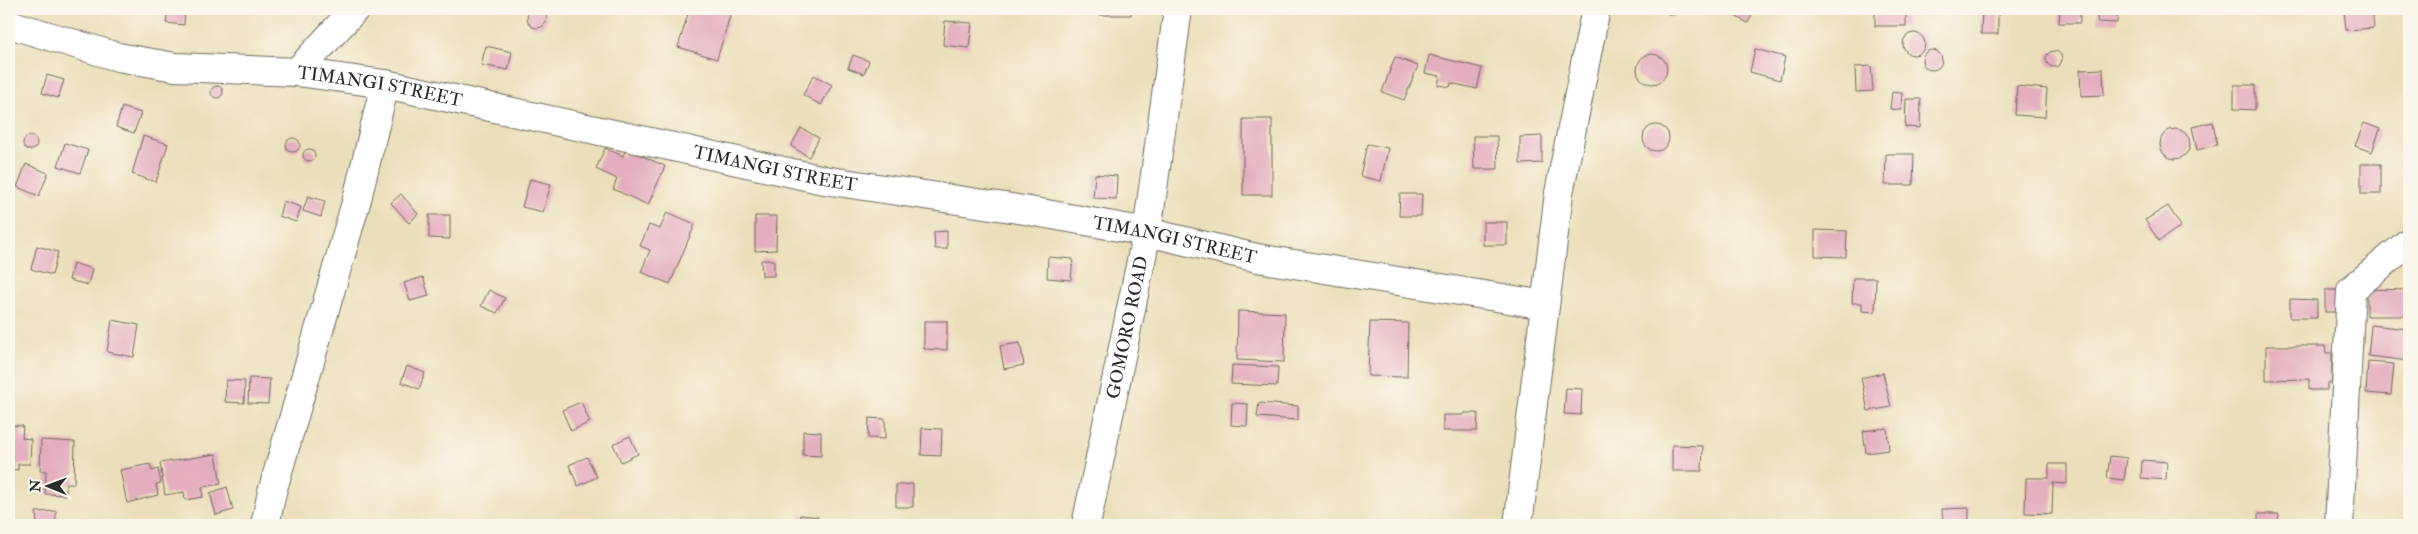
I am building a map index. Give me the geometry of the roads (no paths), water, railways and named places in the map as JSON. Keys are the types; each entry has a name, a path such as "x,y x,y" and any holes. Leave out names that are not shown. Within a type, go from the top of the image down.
{"street":[{"path":"298,72 355,9"},
{"name":"GOMORO ROAD","path":"1086,525 1147,232 1178,9"},
{"path":"1518,525 1558,193 1596,9"},
{"name":"TIMANGI STREET","path":"9,24 118,57 175,67 298,72 385,84 824,180 1024,210 1147,232 1257,258 1545,305"},
{"path":"265,525 272,492 357,199 385,84"},
{"path":"2340,525 2351,290 2409,242"}]}
